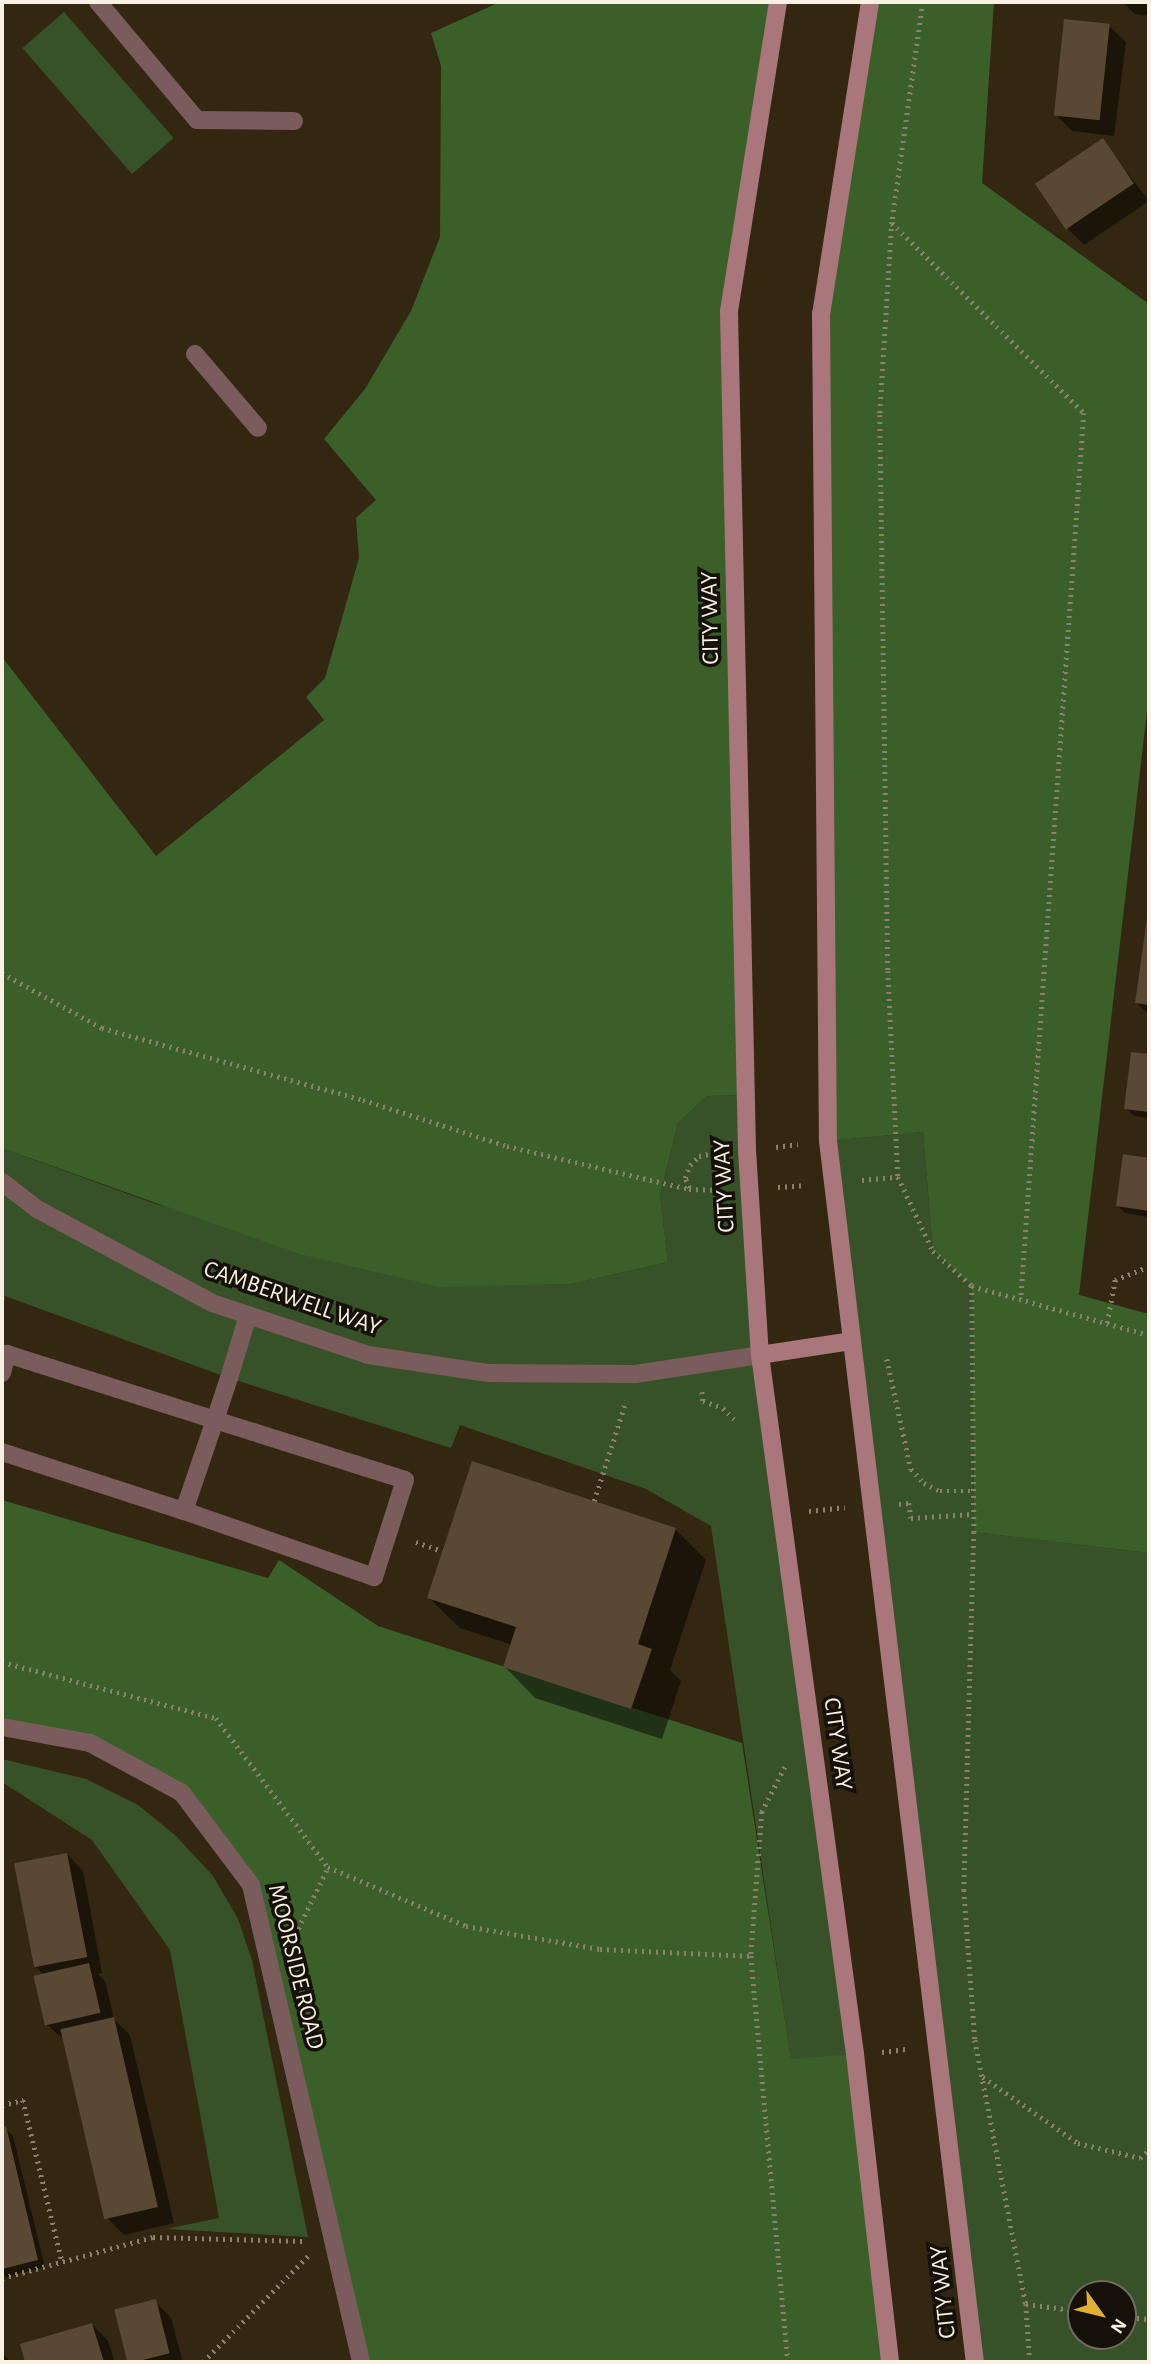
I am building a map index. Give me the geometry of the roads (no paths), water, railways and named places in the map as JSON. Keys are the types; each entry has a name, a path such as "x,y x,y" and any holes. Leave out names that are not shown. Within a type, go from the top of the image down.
{"main road":[{"name":"CITY WAY","path":"778,2 729,312 747,1150 760,1355 855,2054 890,2362"},
{"name":"CITY WAY","path":"870,2 821,314 828,1141 975,2362"},
{"path":"760,1355 851,1341"}],"street":[{"path":"98,2 197,120 294,121"},
{"path":"195,354 258,428"},
{"name":"CAMBERWELL WAY","path":"2,1182 72,1228 212,1303 368,1354 489,1373 635,1374 760,1355"},
{"path":"184,1511 248,1315"},
{"path":"2,1373 7,1354 405,1480 374,1577 2,1452"},
{"name":"MOORSIDE ROAD","path":"2,1727 90,1743 182,1793 251,1885 275,1976 361,2362"}]}
